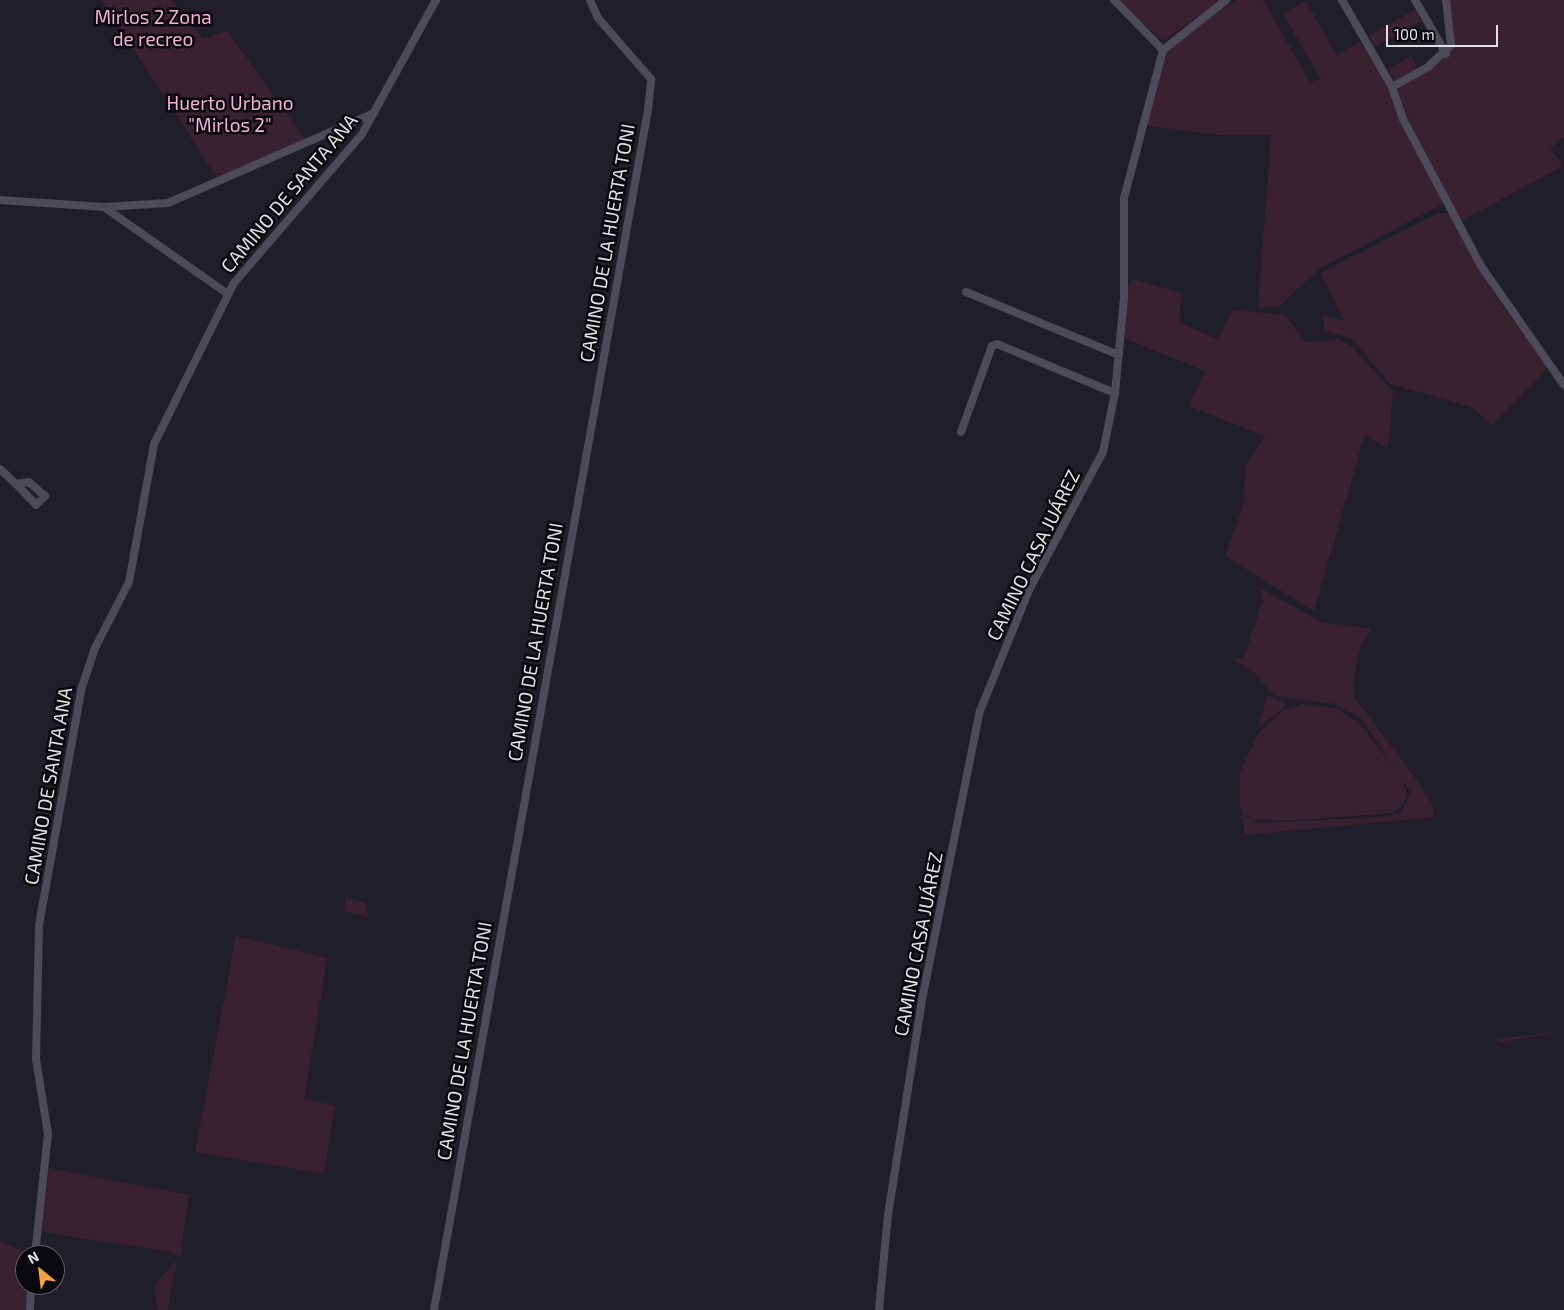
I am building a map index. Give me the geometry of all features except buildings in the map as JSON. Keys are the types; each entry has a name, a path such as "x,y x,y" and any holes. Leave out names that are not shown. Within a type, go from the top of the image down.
{"street":[{"name":"CAMINO DE SANTA ANA","path":"36,1245 48,1134 36,1059 39,1004 35,978 68,750 95,648 129,582 154,444 228,294 378,111 436,0"},
{"name":"CAMINO DE LA HUERTA TONI","path":"434,1310 648,110 648,74 598,18 590,0"},
{"path":"1114,0 1163,50 1224,1"},
{"path":"1342,0 1392,87 1403,119 1481,266 1564,385"},
{"path":"1415,0 1446,54"},
{"path":"1392,87 1446,54 1451,45 1446,0"},
{"name":"CAMINO CASA JUÁREZ","path":"879,1310 888,1215 922,1000 980,711 1030,588 1103,452 1115,393 1124,297 1124,198 1163,50"},
{"path":"0,201 104,207 144,207 198,193 378,111"},
{"path":"104,207 228,294"},
{"path":"966,292 1119,355"},
{"path":"961,432 992,346 997,344 1115,393"},
{"path":"0,469 16,484"},
{"path":"30,1310 31,1295"}],"green space":[{"name":"Huerto Urbano \"Mirlos 2\"","path":"102,0 173,0 203,39 227,31 307,142 219,181"},
{"path":"1117,0 1219,0 1219,1 1163,41"},
{"path":"1236,0 1263,0 1310,82 1321,79 1283,14 1306,1 1336,55 1360,42 1390,90 1444,203 1317,270 1279,307 1258,308 1271,135 1219,135 1144,125 1165,55 1174,42 1207,15"},
{"path":"1448,0 1564,0 1564,137 1550,148 1563,166 1461,221 1397,97 1400,85 1432,68 1452,47"},
{"path":"1415,10 1421,21 1375,47 1369,36"},
{"path":"1411,56 1418,68 1395,81 1388,69"},
{"path":"1438,213 1449,213 1495,296 1548,367 1492,425 1470,406 1390,384 1351,338 1325,331 1322,316 1344,320 1321,274"},
{"path":"1134,280 1182,293 1179,322 1218,340 1232,310 1285,315 1305,342 1339,340 1352,346 1393,392 1388,449 1365,434 1314,611 1225,556 1244,504 1245,466 1265,436 1189,406 1205,371 1124,338 1129,284"},
{"path":"1260,588 1321,622 1371,629 1361,645 1353,682 1355,698 1414,776 1433,806 1433,817 1245,835 1241,815 1260,823 1383,817 1401,813 1411,793 1361,718 1335,704 1275,696 1255,673 1231,658 1243,659 1263,601"},
{"path":"1269,696 1287,704 1258,729 1267,697"},
{"path":"1303,704 1338,709 1361,725 1402,778 1407,795 1402,807 1392,813 1298,820 1255,820 1244,815 1240,807 1240,772 1258,734 1283,710"},
{"path":"346,898 365,902 368,917 344,911"},
{"path":"236,936 327,958 304,1099 335,1106 324,1174 195,1152"},
{"path":"1564,1031 1500,1042 1496,1039"},
{"path":"49,1168 189,1195 180,1257 171,1252 42,1232"},
{"path":"0,1242 15,1248 15,1295 26,1295 27,1310 0,1310"},
{"path":"177,1260 168,1310 158,1310 154,1286"}],"park label":[{"name":"Mirlos 2 Zona de recreo","path":"153,28"}]}
